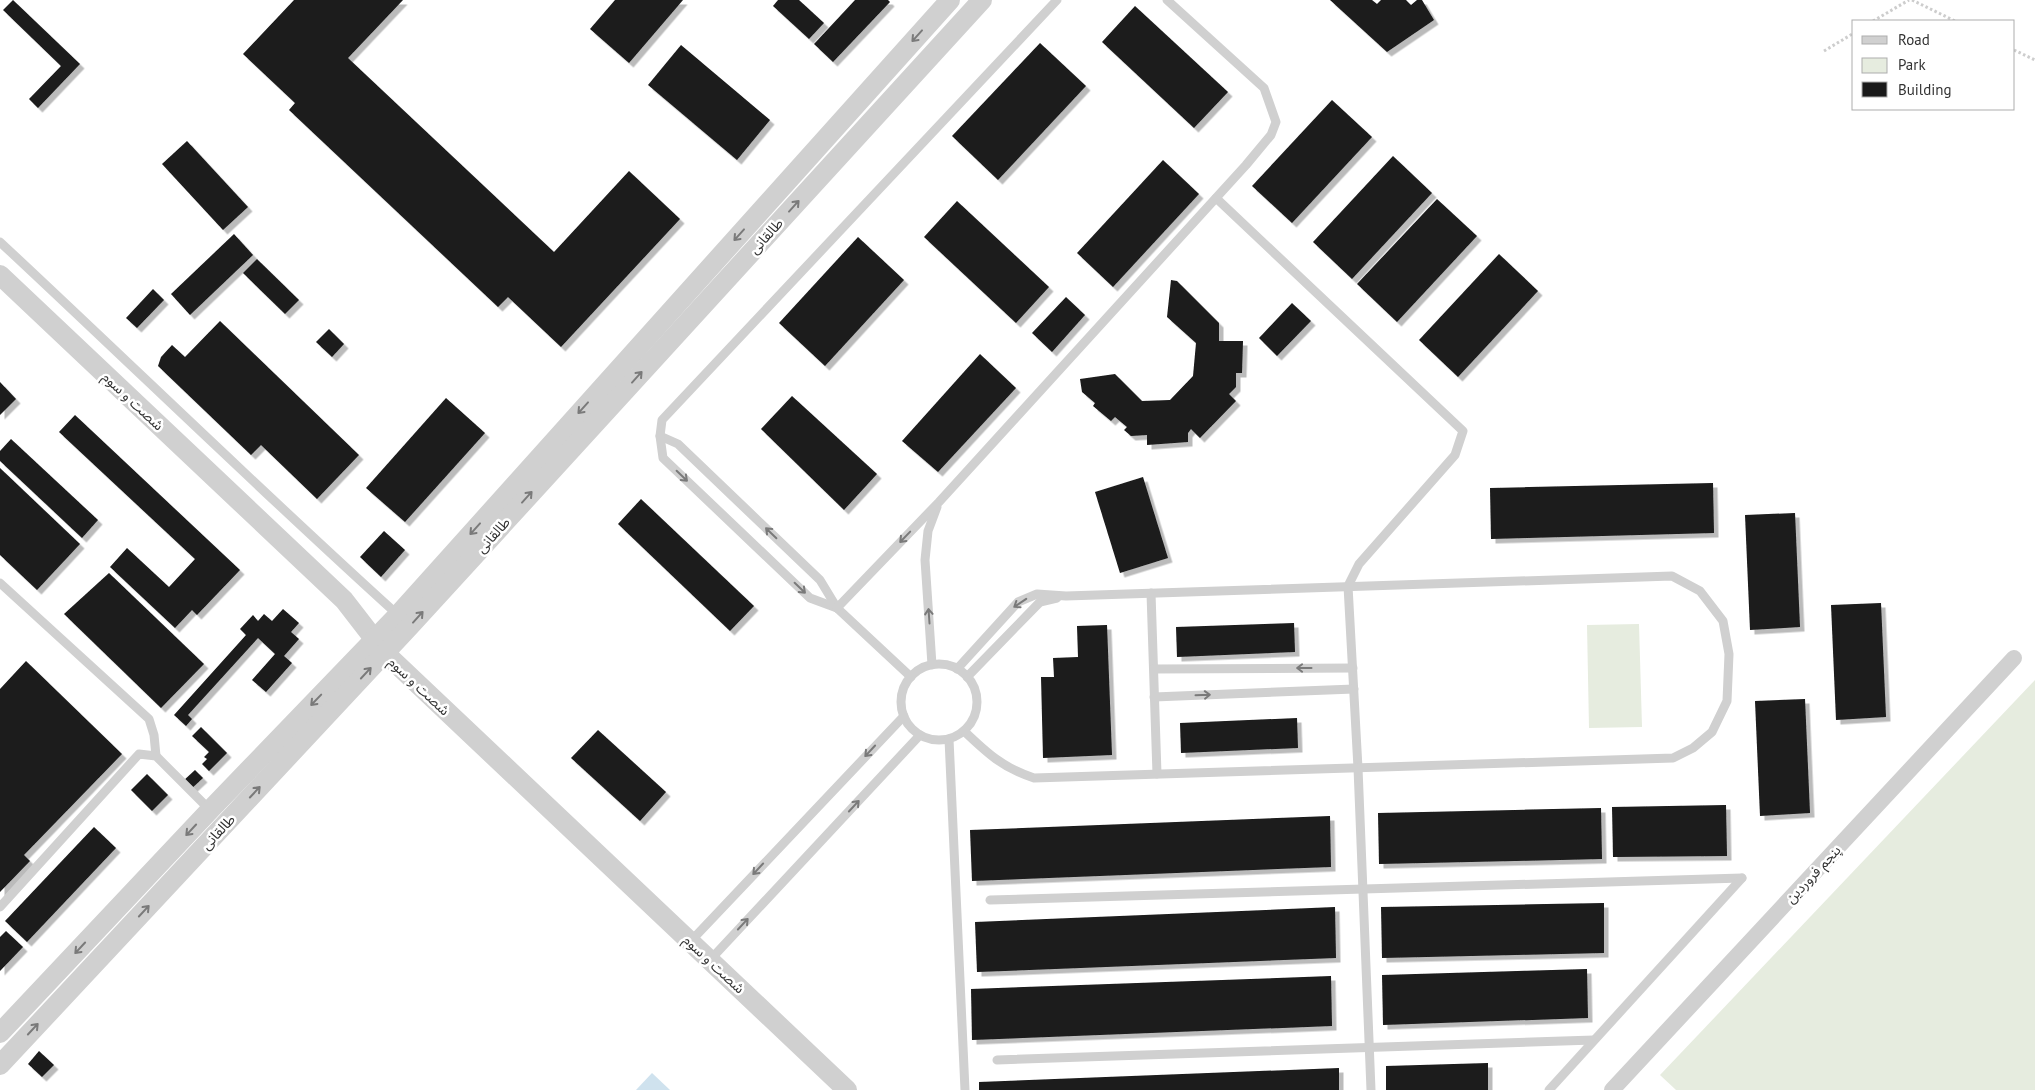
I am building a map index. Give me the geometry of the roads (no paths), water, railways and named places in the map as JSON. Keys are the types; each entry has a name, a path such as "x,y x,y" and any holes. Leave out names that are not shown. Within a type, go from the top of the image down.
{"street":[{"name":"طالقانی","path":"0,1033 210,810 380,647 398,615 950,0"},
{"name":"طالقانی","path":"0,1065 380,647 982,0"},
{"name":"شصت و سوم","path":"0,275 344,600 380,647 847,1090"},
{"name":"پنجم فروردین","path":"1612,1090 2014,658"}],"lane":[{"path":"838,608 810,598 663,458 660,436 662,420 1057,0"},
{"path":"838,608 939,502 1271,135 1276,122 1264,88 1166,0"},
{"path":"1216,198 1463,431 1455,455 1359,564 1348,586 1358,768 1371,1090"},
{"path":"0,242 133,365 320,545 398,615"},
{"path":"660,436 678,444 820,580 838,608 911,677"},
{"path":"932,665 925,560 928,531 939,502"},
{"path":"957,669 1018,602 1037,594 1066,596 1672,576 1700,592 1723,621 1729,654 1728,701 1712,732 1693,748 1673,758 1034,778 1014,772 985,751 964,731"},
{"path":"0,582 149,719 154,735 156,756"},
{"path":"1151,593 1157,774"},
{"path":"967,676 1040,602 1066,596"},
{"path":"932,665 944,665 957,669 967,676 974,688 977,700 975,713 970,725 964,731 949,739 936,741 920,735 906,722 904,716 901,699 904,687 920,669 932,665"},
{"path":"1154,669 1353,668"},
{"path":"1154,697 1354,689"},
{"path":"690,942 904,716"},
{"path":"709,960 920,735"},
{"path":"949,739 965,1090"},
{"path":"0,907 139,754 156,756 210,810"},
{"path":"990,900 1742,878 1549,1090"},
{"path":"997,1060 1594,1040"}],"water":[{"path":"652,1073 670,1090 636,1090"}]}
